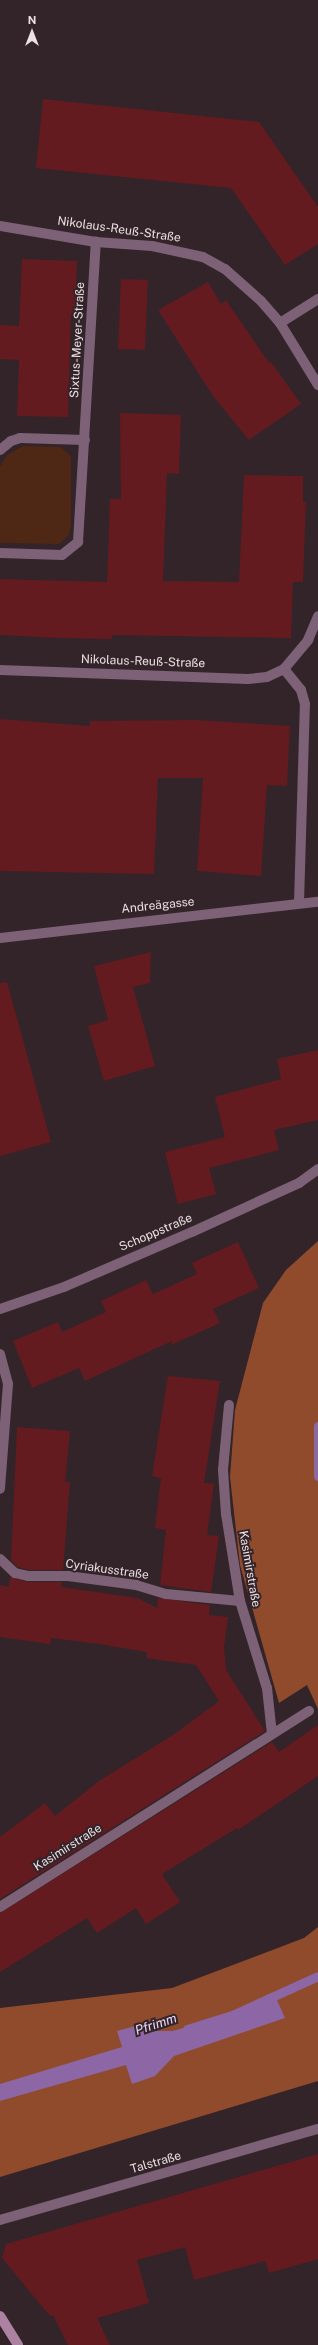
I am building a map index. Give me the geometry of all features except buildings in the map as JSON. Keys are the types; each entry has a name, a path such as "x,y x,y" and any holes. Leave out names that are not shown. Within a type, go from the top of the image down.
{"main road":[{"path":"0,2316 18,2345"}],"street":[{"name":"Nikolaus-Reuß-Straße","path":"0,226 96,242 152,246 203,257 225,269 242,284 280,323 318,385"},
{"name":"Sixtus-Meyer-Straße","path":"0,553 62,555 78,542 96,242"},
{"path":"280,323 318,298"},
{"path":"0,450 11,441 20,438 85,440"},
{"name":"Nikolaus-Reuß-Straße","path":"0,670 248,679 267,677 284,669 308,640 318,616"},
{"path":"284,669 302,690 305,704 299,904"},
{"name":"Andreägasse","path":"0,938 318,902"},
{"name":"Schoppstraße","path":"0,1309 64,1287 192,1232 299,1183 318,1170"},
{"path":"0,1354 8,1384 0,1489"},
{"name":"Kasimirstraße","path":"230,1405 224,1470 225,1506 240,1601 267,1688 272,1734"},
{"name":"Cyriakusstraße","path":"0,1559 15,1574 28,1576 68,1576 136,1585 166,1594 240,1601"},
{"name":"Kasimirstraße","path":"0,1907 309,1711"},
{"name":"Talstraße","path":"0,2220 318,2129"}],"shaded area":[{"path":"23,446 60,447 71,456 71,527 69,535 59,544 0,543 0,467 7,455"},
{"path":"318,1241 318,1709 307,1685 279,1703 240,1565 230,1477 235,1410 263,1303 286,1270"},
{"path":"318,1927 318,2081 0,2177 0,2008 172,1988 304,1938"},
{"path":"277,2000 285,2018 174,2056 155,2076 132,2084 126,2065 0,2101 0,2084 122,2047 117,2031 143,2024 152,2031 172,2031 232,2016"}],"waterway":[{"name":"Pfrimm","path":"318,1426 318,1476"},
{"name":"Pfrimm","path":"187,2029 232,2015 318,1976"}]}
